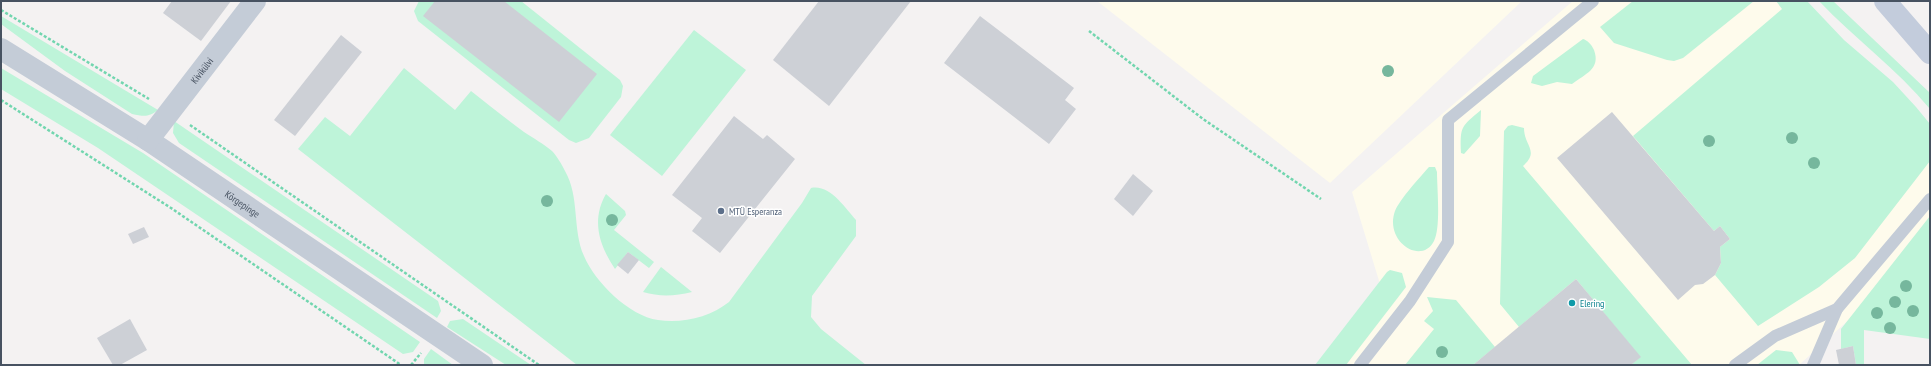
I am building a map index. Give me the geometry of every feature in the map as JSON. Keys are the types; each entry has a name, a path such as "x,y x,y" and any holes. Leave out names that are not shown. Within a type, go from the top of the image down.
{"main road":[{"path":"1884,1 1930,53"}],"street":[{"name":"Kivikülvi","path":"148,140 255,1"},
{"name":"Kõrgepinge","path":"1,48 148,140 482,365"}],"lane":[{"path":"1360,365 1410,301 1448,242 1448,120 1593,1"},
{"path":"1813,365 1837,309 1930,199"},
{"path":"1735,365 1775,336 1837,309"}],"path":[{"path":"1,10 170,111 539,365"},
{"path":"1089,31 1203,119 1321,199"},
{"path":"1,100 171,208 400,365"},
{"path":"411,365 422,351"}],"shaded area":[{"path":"1097,1 1522,1 1330,183"},
{"path":"1573,1 1784,1 1929,161 1930,246 1799,365 1329,365 1383,294 1352,192"}],"green space":[{"path":"419,1 521,1 620,80 623,86 621,97 589,138 576,143 569,140 418,21 414,11"},
{"path":"1633,1 1754,1 1683,58 1674,61 1614,43 1600,27"},
{"path":"1776,1 1807,1 1844,40 1893,82 1930,124 1930,161 1855,258 1819,287 1758,326 1715,275 1721,263 1720,247 1730,239 1720,226 1714,231 1633,136 1782,9"},
{"path":"1819,1 1833,1 1930,93 1930,109 1890,67"},
{"path":"1,16 158,110 154,113 142,116 132,114 65,71 1,24"},
{"path":"694,30 746,70 662,176 610,135"},
{"path":"1583,39 1592,46 1596,57 1594,66 1587,74 1572,84 1557,82 1542,86 1531,83 1533,76"},
{"path":"1,68 143,153 420,342 413,352 403,354 98,148 1,89"},
{"path":"404,68 455,110 471,91 556,155 570,181 573,191 580,246 589,266 614,296 636,312 647,317 667,321 686,320 713,312 729,302 802,203 811,188 818,188 831,193 856,220 856,236 812,296 811,317 821,329 866,365 577,365 298,149 325,117 350,136"},
{"path":"1481,110 1480,136 1464,154 1461,153 1461,137 1463,128 1469,120"},
{"path":"174,121 438,301 441,311 437,318 179,143 173,133"},
{"path":"1512,125 1524,128 1526,139 1530,148 1530,156 1528,161 1523,166 1692,365 1631,365 1640,357 1576,279 1519,327 1500,304 1504,131 1508,126"},
{"path":"1429,167 1435,167 1437,172 1438,217 1436,235 1434,241 1428,248 1421,251 1413,250 1406,247 1399,240 1395,232 1393,222 1395,211 1405,195"},
{"path":"606,194 625,211 626,215 614,230 654,262 649,268 628,252 615,269 609,260 601,242 598,223 601,204"},
{"path":"1930,216 1930,339 1864,330 1864,365 1856,365 1853,346 1841,349 1841,329"},
{"path":"661,267 692,292 655,295 643,292"},
{"path":"1390,270 1402,273 1406,287 1346,365 1315,365 1387,272"},
{"path":"1427,297 1456,300 1495,347 1473,365 1405,365 1434,329 1424,321 1433,311"},
{"path":"463,319 531,365 506,365 447,327 450,321"},
{"path":"431,349 453,365 424,365 424,359"},
{"path":"1776,350 1792,352 1800,365 1757,365"}],"building":[{"path":"172,1 231,1 201,41 163,13"},
{"path":"435,1 504,1 597,74 559,122 423,16"},
{"path":"819,1 911,1 829,106 773,60"},
{"path":"980,16 1074,88 1065,100 1076,109 1049,144 944,63"},
{"path":"341,35 362,52 295,136 274,120"},
{"path":"1612,112 1714,231 1720,226 1730,239 1720,247 1721,263 1715,275 1703,284 1695,285 1678,300 1557,158"},
{"path":"734,116 763,139 767,135 795,159 720,253 692,231 702,218 672,195"},
{"path":"1133,174 1153,191 1133,216 1114,199"},
{"path":"144,227 149,237 133,244 128,234"},
{"path":"628,252 639,260 628,274 617,265"},
{"name":"Elering","path":"1576,279 1641,357 1631,365 1473,365"},
{"path":"130,319 147,350 120,365 113,365 97,338"},
{"path":"1853,346 1856,365 1839,365 1836,350"}],"place":[{"name":"MTÜ Esperanza","path":"721,211"},
{"name":"Elering","path":"1572,303"}]}
